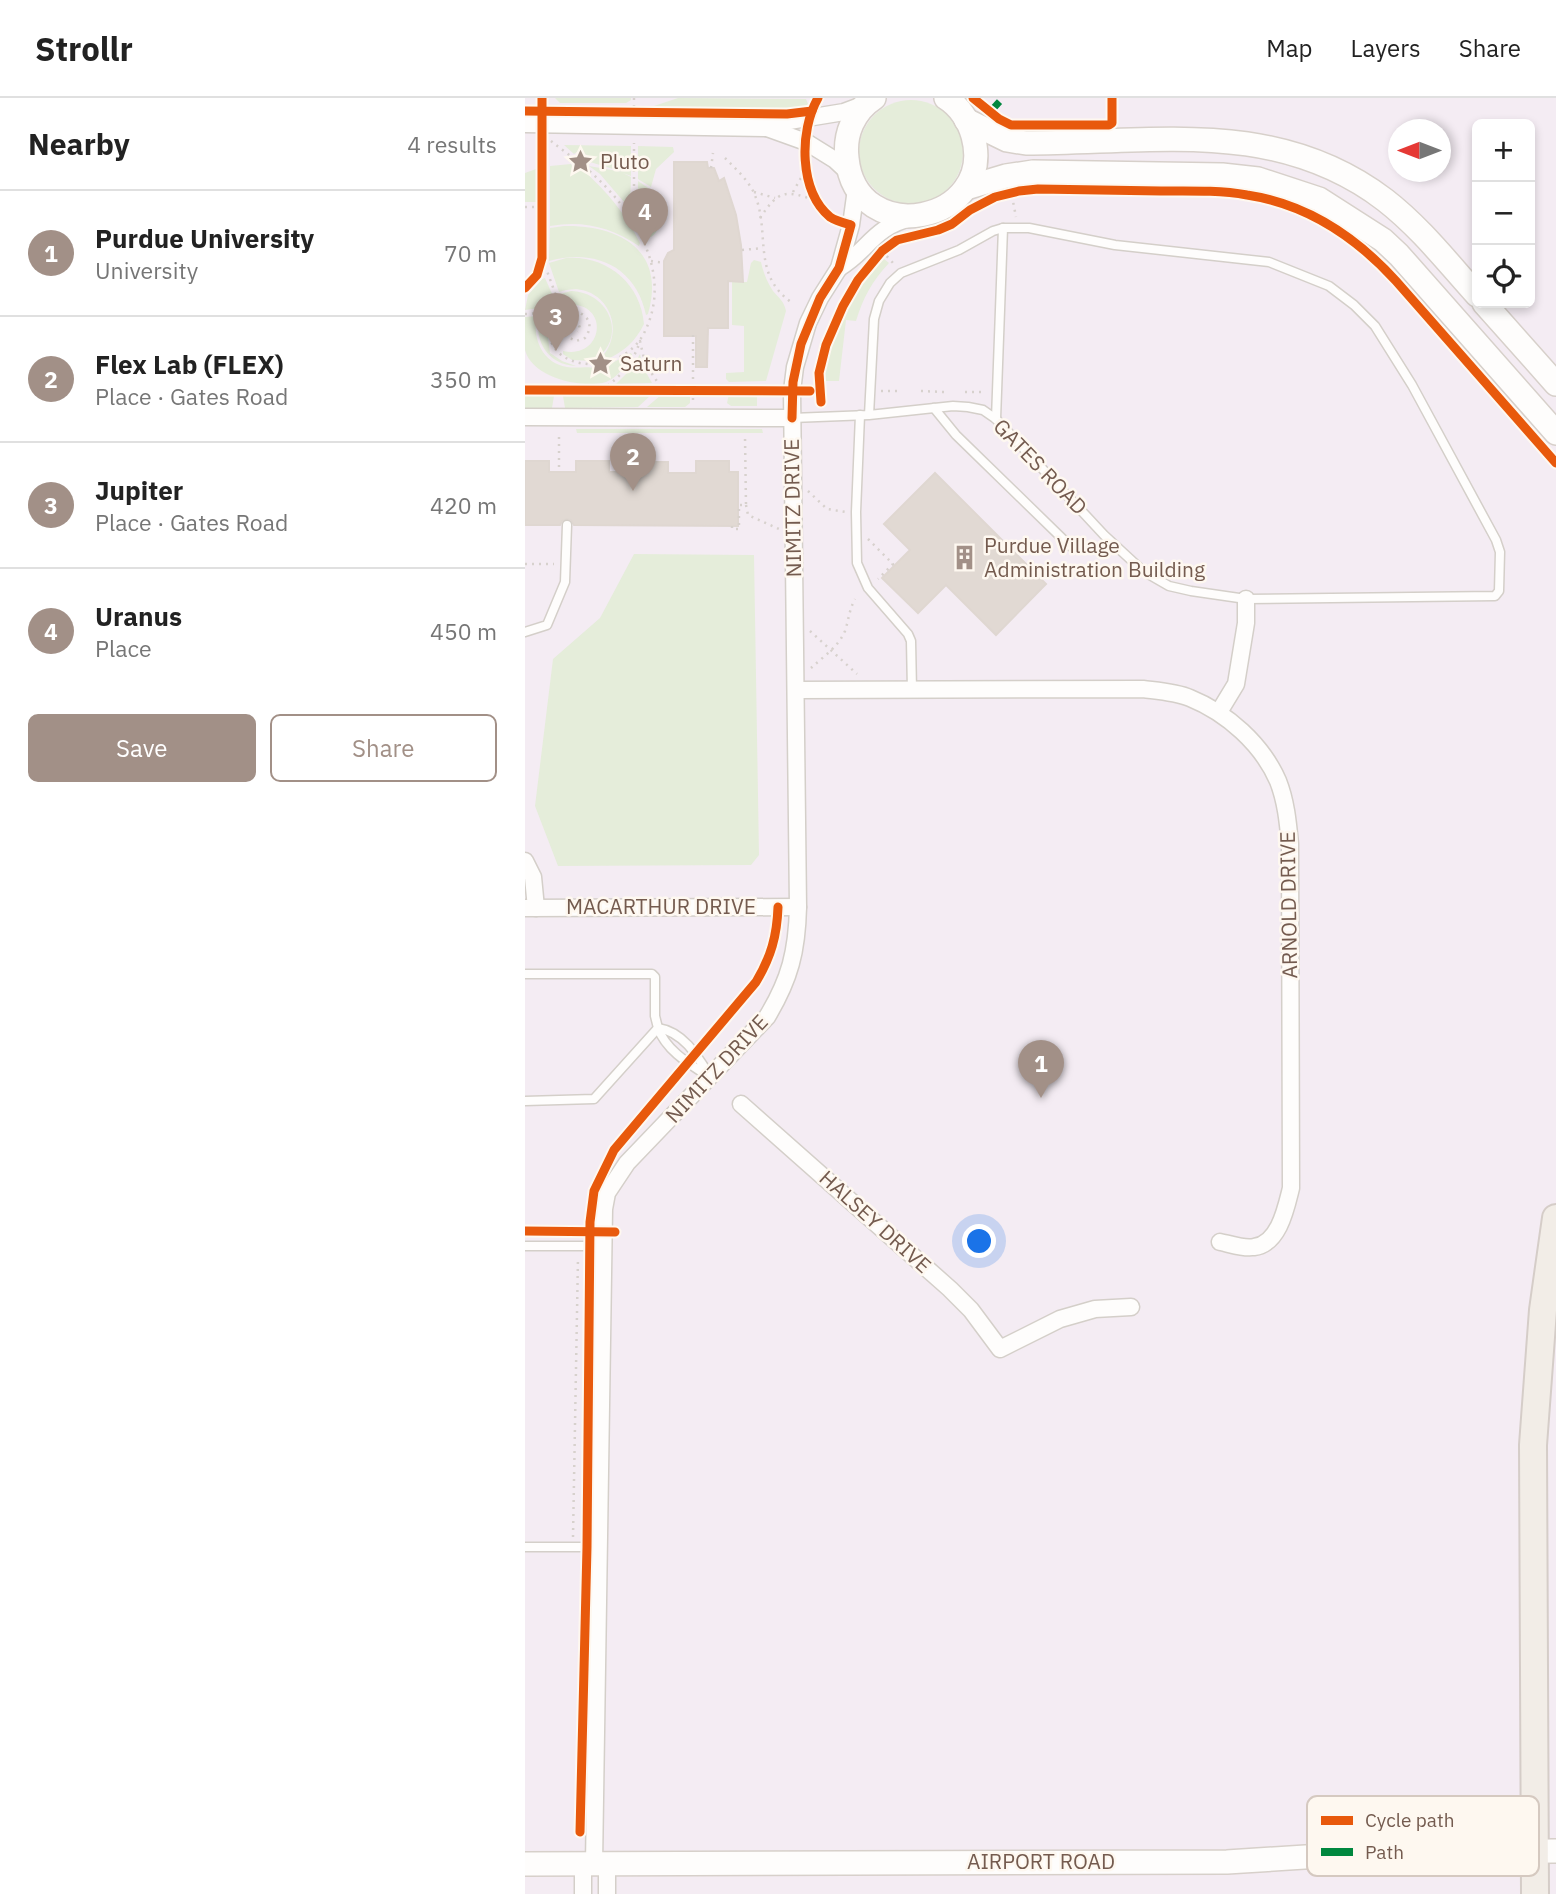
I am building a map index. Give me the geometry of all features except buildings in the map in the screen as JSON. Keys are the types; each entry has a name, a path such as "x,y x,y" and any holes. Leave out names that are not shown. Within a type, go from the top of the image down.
{"main road":[{"path":"870,101 855,117 847,142 853,181 877,207 899,216 913,218 947,206 966,188 972,175 975,145 959,108 948,99"},
{"path":"966,120 1007,140 1026,143 1145,139 1217,141 1249,143 1287,151 1327,166 1384,200 1408,219 1472,290"},
{"path":"966,188 1006,176 1033,172 1222,175 1258,179 1319,199 1383,240 1399,255 1556,433"},
{"path":"1488,308 1556,384"},
{"path":"1535,1894 1545,1851 1533,1445 1543,1310 1556,1218"},
{"name":"AIRPORT ROAD","path":"525,1864 1227,1862 1307,1857"}],"street":[{"path":"525,124 545,135 767,128 783,122 844,112 870,101"},
{"path":"767,128 806,142 835,160 853,181"},
{"name":"NIMITZ DRIVE","path":"595,1864 604,1209 607,1193 627,1163 767,1017 783,989 793,961 798,930 798,907 793,382 801,344 820,298 839,268 851,225 853,181"},
{"name":"NIMITZ DRIVE","path":"839,268 850,262 887,225 913,218"},
{"name":"GATES ROAD","path":"525,417 792,418"},
{"path":"1219,712 1236,684 1246,623 1245,599"},
{"name":"ARNOLD DRIVE","path":"796,690 1143,689 1189,697 1219,712 1247,736 1265,758 1278,781 1287,814 1290,858 1291,1188 1282,1223 1258,1247 1247,1248 1220,1242"},
{"path":"525,862 533,877 531,908"},
{"name":"MACARTHUR DRIVE","path":"531,908 798,907"},
{"name":"HALSEY DRIVE","path":"741,1104 950,1289 971,1310 1000,1349 1060,1319 1095,1309 1131,1307"},
{"path":"583,1894 595,1864"},
{"path":"595,1864 607,1894"}],"lane":[{"path":"912,690 911,641 908,634 868,587 857,563 856,512 874,319 879,301 890,283 901,273 959,250 1003,228 1017,227"},
{"name":"GATES ROAD","path":"792,418 864,415 933,408 968,407 983,410 996,419 1104,535 1143,571 1170,586 1245,599 1495,596 1499,592 1500,552 1496,540 1451,454 1412,384 1375,326 1329,286 1269,262 1103,243 1050,231 1017,227"},
{"path":"996,419 1003,228"},
{"path":"933,408 955,435 1070,546"},
{"path":"525,632 548,625 565,582 567,525"},
{"path":"525,974 652,974 655,977 658,1028 663,1040 688,1063 711,1078"},
{"path":"658,1028 670,1030 688,1046 711,1078"},
{"path":"525,1101 594,1099 658,1028"},
{"path":"525,1246 602,1246"},
{"path":"525,1547 599,1547"}],"path":[{"path":"541,98 545,135 599,179 634,221 655,276 654,305 631,363 602,390"},
{"path":"634,98 634,107"},
{"path":"622,112 647,113"},
{"path":"806,142 812,192 824,210"},
{"path":"634,143 634,221"},
{"path":"711,168 713,153"},
{"path":"725,158 741,173 753,192 760,219 765,262 772,282 791,302"},
{"path":"793,192 807,167"},
{"path":"753,192 775,198 793,192 817,201"},
{"path":"1011,193 1017,227"},
{"path":"542,194 542,220"},
{"path":"760,219 775,198"},
{"path":"525,207 542,207"},
{"path":"742,250 763,248"},
{"path":"882,251 901,273"},
{"path":"651,261 664,263"},
{"path":"540,267 547,271 562,312"},
{"path":"525,314 575,310 584,313 589,318 589,333 580,341 566,336 566,325 570,321 578,323 578,332"},
{"path":"562,312 554,320 551,339 556,351 571,362 590,365 616,360 641,341"},
{"path":"693,335 683,389 693,418"},
{"path":"641,341 645,363 662,389"},
{"path":"650,389 705,389"},
{"path":"590,390 614,390"},
{"path":"881,391 902,391"},
{"path":"921,391 944,392"},
{"path":"965,392 988,393"},
{"path":"559,437 559,472"},
{"path":"745,437 743,493 748,514 779,529"},
{"path":"807,490 827,509 856,512"},
{"path":"732,526 732,529 739,529 739,505 746,505"},
{"path":"857,534 867,538 894,565 878,579"},
{"path":"525,564 565,565"},
{"path":"811,668 831,651 845,629 847,616 855,599"},
{"path":"810,631 857,674"},
{"path":"573,1547 579,1246"}],"shaded area":[{"path":"525,98 1556,98 1556,1894 525,1894"}],"green space":[{"path":"555,98 631,100 626,103 560,103"},
{"path":"678,98 806,99 808,104 805,111 798,112 639,111"},
{"path":"911,100 931,104 954,123 959,132 963,152 959,172 940,195 931,200 911,204 891,200 868,181 863,172 859,152 863,132 882,109 891,104"},
{"path":"564,145 631,146 631,176 623,173 631,177 630,209 600,174 589,166 623,172 590,162 587,155 577,152 574,154"},
{"path":"638,146 673,147 674,152 656,169 651,187 638,179"},
{"path":"571,164 574,170 584,171 615,204 635,232 639,246 618,234 596,227 574,224 550,226 550,166"},
{"path":"536,169 536,202 525,202 525,173"},
{"path":"638,181 651,191 659,209 660,222 651,237 642,233 638,222"},
{"path":"564,226 604,230 634,246 644,258 650,274 652,292 648,314 646,315 633,284 611,265 582,257 549,261 550,228"},
{"path":"566,258 595,261 619,274 629,284 641,309 644,324 637,336 618,354 605,360 602,357 610,344 612,318 598,298 587,291 574,289 559,292 549,263"},
{"path":"884,259 889,263 869,290 856,321 846,320 839,381 823,381 822,371 845,312 869,272 879,260"},
{"path":"754,260 761,262 769,284 783,302 786,311 766,381 729,382 726,373 744,372 744,326 732,325 732,282 747,282"},
{"path":"545,278 553,296 540,308 525,310 528,295"},
{"path":"571,291 585,293 596,299 610,318 610,341 604,352 593,361 572,360 563,354 563,351 577,351 587,347 594,339 597,329 590,311 579,306 564,305 560,294"},
{"path":"554,314 547,330 550,353 576,366 558,361 545,350 541,343 539,316"},
{"path":"537,316 536,333 541,348 545,355 558,365 599,370 631,353 632,355 621,371 606,382 585,384 559,379 537,368 525,350 525,317"},
{"path":"640,354 643,367 652,383 616,384 633,367"},
{"path":"729,394 757,395 757,406 731,406 727,403"},
{"path":"651,395 638,407 565,408 563,396"},
{"path":"661,395 690,395 690,403 685,407 647,407"},
{"path":"525,396 554,396 552,408 525,409"},
{"path":"576,429 762,429 763,433 577,433"},
{"path":"634,554 754,555 759,855 751,865 558,866 535,806 553,659 600,618"}],"marked path":[{"path":"990,112 1003,98"}],"cycle path":[{"path":"525,288 537,275 542,258 542,98"},
{"path":"792,418 793,382 801,344 820,298 839,268 851,225 830,217 820,206 808,177 805,160 807,127 818,98"},
{"path":"973,98 1011,125 1109,125 1112,123 1112,98"},
{"path":"525,111 787,114 812,111"},
{"path":"821,402 819,373 826,345 843,306 858,280 882,251 897,240 938,230 995,197 1019,191 1226,192 1269,199 1290,206 1329,225 1364,250 1396,281 1556,463"},
{"path":"525,390 810,391"},
{"path":"580,1832 587,1547 590,1222 594,1191 614,1150 756,982 772,946 778,907"},
{"path":"525,1231 615,1232"}],"place":[{"name":"Pluto","path":"580,162"},
{"name":"Uranus","path":"645,246"},
{"name":"Jupiter","path":"556,351"},
{"name":"Saturn","path":"600,364"},
{"name":"Flex Lab (FLEX)","path":"633,491"},
{"name":"Purdue Village Administration Building","path":"964,558"},
{"name":"Purdue University","path":"1041,1098"}]}
